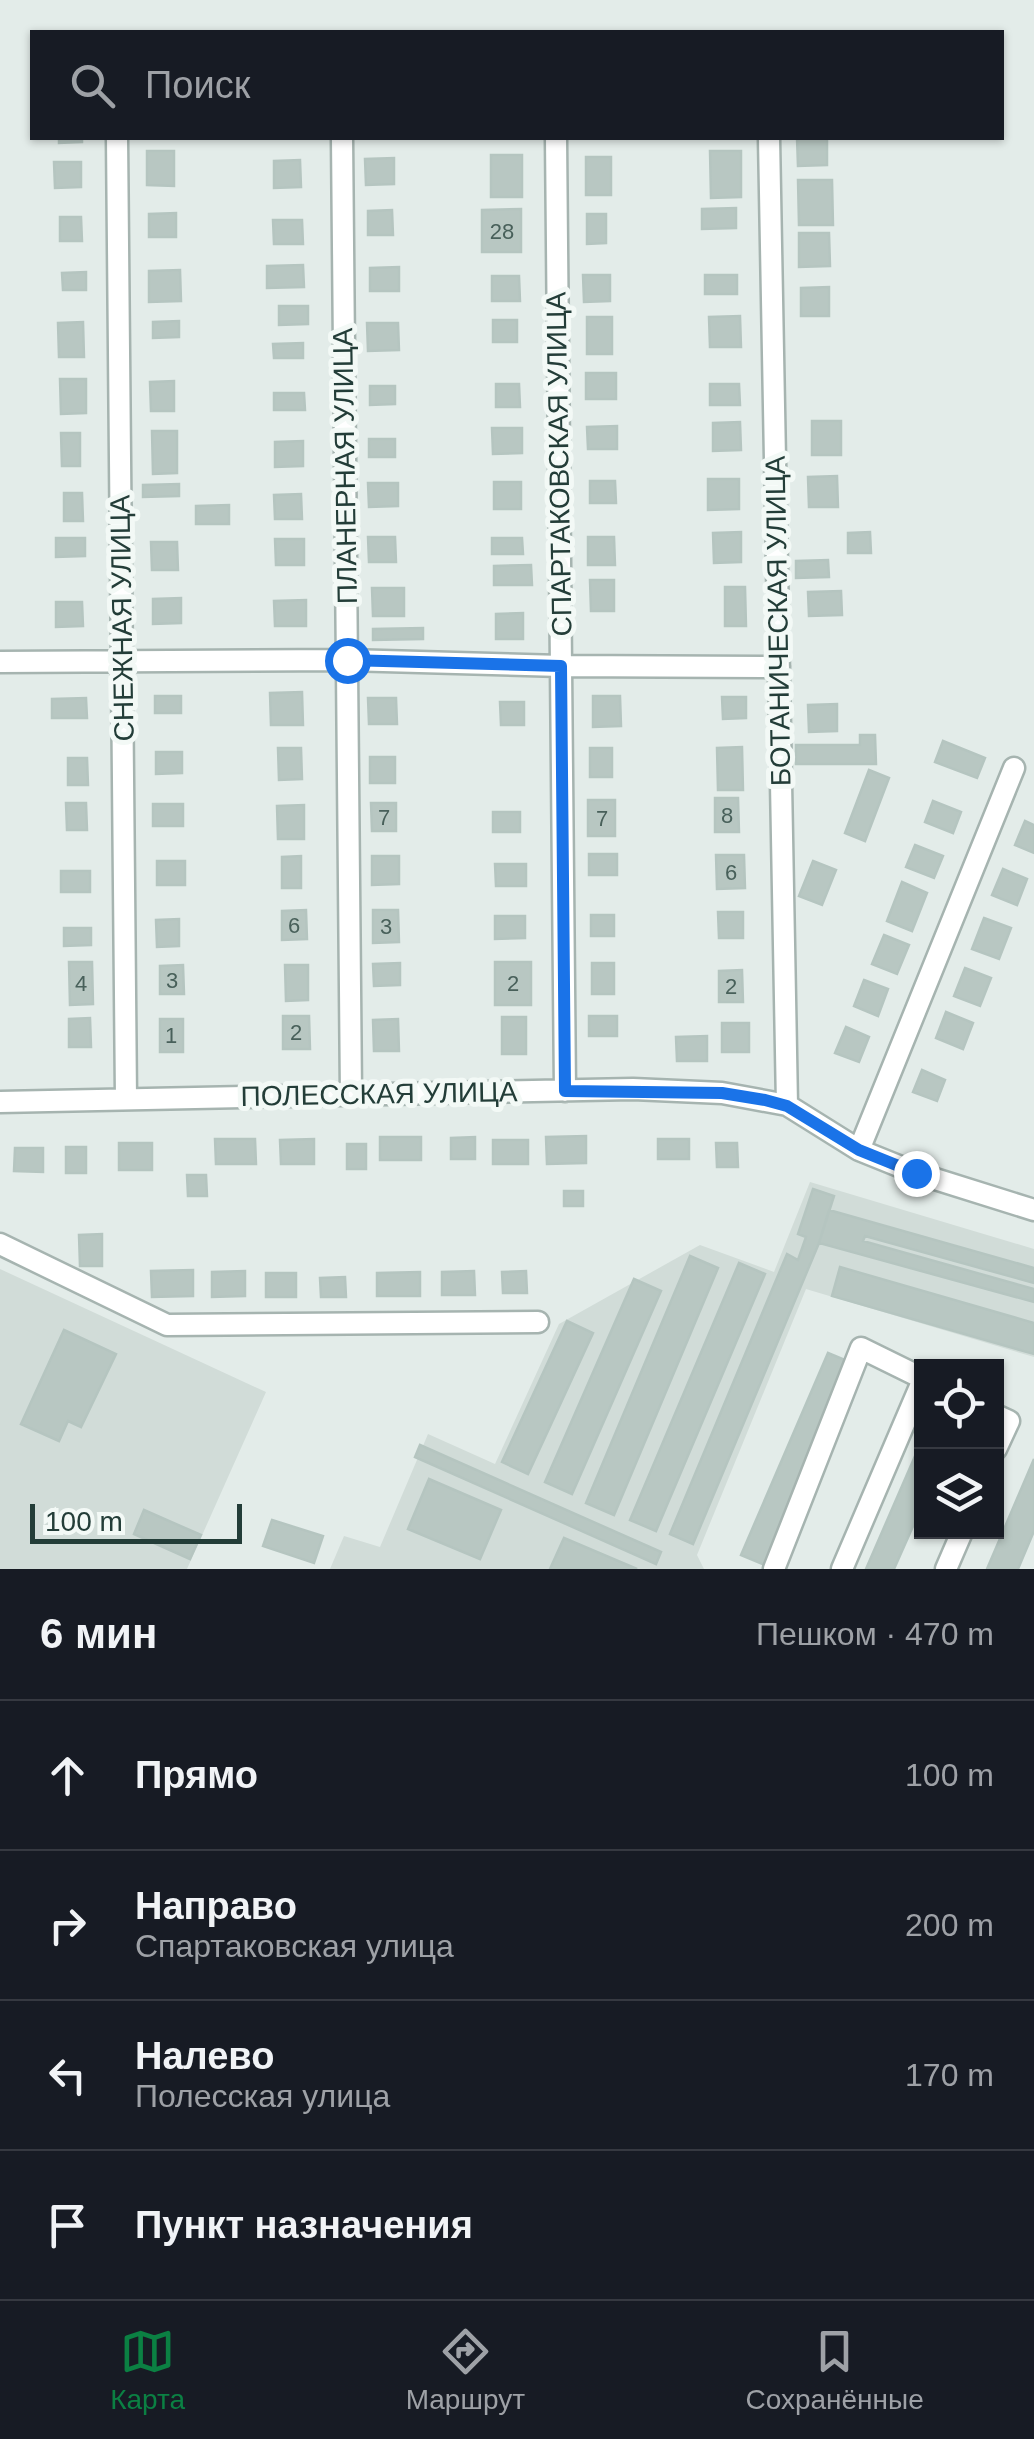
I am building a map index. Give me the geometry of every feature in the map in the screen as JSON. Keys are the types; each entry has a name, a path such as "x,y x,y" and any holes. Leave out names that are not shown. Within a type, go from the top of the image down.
{"street":[{"name":"СНЕЖНАЯ УЛИЦА","path":"117,140 126,1099"},
{"name":"ПЛАНЕРНАЯ УЛИЦА","path":"342,140 351,1095"},
{"name":"СПАРТАКОВСКАЯ УЛИЦА","path":"556,140 565,1091"},
{"name":"БОТАНИЧЕСКАЯ УЛИЦА","path":"768,140 787,1106"},
{"path":"0,662 347,660 778,668"},
{"path":"859,1150 1014,768"},
{"name":"ПОЛЕССКАЯ УЛИЦА","path":"0,1102 565,1091 722,1093 787,1106 859,1150 916,1173 1034,1210"},
{"path":"0,1244 167,1325 538,1322"},
{"path":"774,1569 861,1348 914,1376"},
{"path":"842,1569 914,1399"},
{"path":"946,1569 959,1539"}],"shaded area":[{"path":"810,1182 1034,1249 1034,1357 806,1289 697,1555 704,1569 330,1569 344,1536 380,1547 428,1434 495,1464 559,1324 700,1245 774,1272"},
{"path":"0,1269 266,1392 187,1569 0,1569"}],"building":[{"path":"797,140 827,140 827,165 798,166"},
{"path":"147,151 174,151 174,186 147,185"},
{"path":"710,151 741,151 741,197 711,198"},
{"path":"491,155 522,155 522,197 491,197"},
{"path":"586,157 611,157 611,195 586,195"},
{"path":"394,158 394,184 366,185 365,159"},
{"path":"300,160 301,187 274,188 274,161"},
{"path":"54,162 81,162 81,187 55,188"},
{"path":"798,180 832,180 833,225 799,225"},
{"path":"736,208 736,228 702,229 702,209"},
{"path":"521,209 521,252 482,252 482,210"},
{"path":"392,210 393,235 368,235 368,211"},
{"path":"176,213 176,237 149,237 149,214"},
{"path":"587,214 606,214 606,243 587,244"},
{"path":"60,217 81,217 82,241 60,241"},
{"path":"273,220 302,220 303,244 274,244"},
{"path":"799,233 829,233 830,266 799,267"},
{"path":"303,265 304,287 267,288 267,266"},
{"path":"399,267 399,291 370,291 370,268"},
{"path":"180,270 181,301 149,302 149,271"},
{"path":"86,272 86,290 63,290 62,273"},
{"path":"583,275 610,275 610,301 584,302"},
{"path":"705,275 737,275 737,294 705,294"},
{"path":"492,276 519,276 520,301 492,301"},
{"path":"829,287 829,316 801,316 801,288"},
{"path":"279,306 308,306 308,324 279,325"},
{"path":"740,316 741,347 710,347 709,317"},
{"path":"587,317 612,317 612,354 587,354"},
{"path":"493,320 517,320 517,342 493,342"},
{"path":"179,321 179,337 153,338 153,322"},
{"path":"83,322 84,357 59,357 58,323"},
{"path":"367,323 398,323 399,350 368,351"},
{"path":"303,343 303,358 274,358 273,344"},
{"path":"586,373 616,373 616,399 586,399"},
{"path":"60,379 86,379 86,413 61,414"},
{"path":"174,381 174,411 151,411 150,382"},
{"path":"496,384 519,384 520,407 496,407"},
{"path":"710,384 739,384 740,405 710,405"},
{"path":"370,386 395,386 395,404 370,405"},
{"path":"274,393 304,393 305,410 274,410"},
{"path":"812,421 841,421 841,455 812,455"},
{"path":"740,422 741,450 713,451 713,423"},
{"path":"617,426 617,449 588,449 587,427"},
{"path":"492,428 522,428 522,453 493,454"},
{"path":"152,431 177,431 177,473 153,474"},
{"path":"61,433 80,433 80,466 62,466"},
{"path":"369,439 395,439 395,457 369,457"},
{"path":"303,441 303,466 275,467 275,442"},
{"path":"837,476 838,507 809,507 808,477"},
{"path":"708,479 739,479 739,509 708,510"},
{"path":"590,481 615,481 616,503 590,503"},
{"path":"494,482 521,482 521,509 494,509"},
{"path":"368,483 398,483 398,506 369,507"},
{"path":"179,484 179,496 143,497 143,485"},
{"path":"64,493 82,493 83,521 64,521"},
{"path":"301,494 302,519 275,519 274,495"},
{"path":"229,505 229,524 196,524 196,506"},
{"path":"741,532 741,562 714,563 713,533"},
{"path":"870,532 871,553 848,553 848,533"},
{"path":"368,537 395,537 396,562 369,562"},
{"path":"588,537 614,537 615,565 588,565"},
{"path":"56,538 85,538 85,556 56,557"},
{"path":"492,538 522,538 523,554 492,554"},
{"path":"275,539 304,539 304,565 276,565"},
{"path":"151,542 177,542 178,570 152,570"},
{"path":"828,560 829,577 796,578 796,561"},
{"path":"531,565 532,585 494,585 494,566"},
{"path":"590,580 614,580 614,611 591,611"},
{"path":"725,587 745,587 746,626 725,626"},
{"path":"372,588 404,588 404,616 373,616"},
{"path":"841,591 842,615 809,616 808,592"},
{"path":"181,598 181,623 153,624 153,599"},
{"path":"306,600 306,626 275,626 274,601"},
{"path":"56,602 82,602 83,626 56,627"},
{"path":"523,613 523,639 496,639 496,614"},
{"path":"423,628 423,639 373,640 373,629"},
{"path":"302,692 303,725 271,725 270,693"},
{"path":"155,696 181,696 181,713 155,713"},
{"path":"593,696 620,696 621,726 593,727"},
{"path":"722,697 746,697 746,718 723,719"},
{"path":"86,698 87,718 52,718 52,699"},
{"path":"368,698 396,698 397,724 369,724"},
{"path":"500,702 524,702 524,725 501,725"},
{"path":"837,704 837,731 809,732 808,705"},
{"path":"860,735 875,735 876,764 796,764 796,745 860,745"},
{"path":"943,741 985,758 977,778 935,762"},
{"path":"742,747 743,790 718,790 717,748"},
{"path":"278,748 301,748 302,779 279,780"},
{"path":"590,748 612,748 612,777 590,777"},
{"path":"156,752 182,752 182,773 156,774"},
{"path":"370,757 395,757 395,783 370,783"},
{"path":"68,758 87,758 88,785 68,785"},
{"path":"869,770 889,778 865,841 845,833"},
{"path":"715,798 738,798 739,832 715,832"},
{"path":"588,800 615,800 615,836 588,836"},
{"path":"933,801 961,812 953,833 925,822"},
{"path":"66,803 86,803 87,830 67,830"},
{"path":"371,803 396,803 396,831 372,831"},
{"path":"153,804 183,804 183,826 153,826"},
{"path":"304,805 304,839 278,839 277,806"},
{"path":"493,812 520,812 520,832 493,832"},
{"path":"1025,821 1034,825 1034,853 1015,845"},
{"path":"915,845 943,856 934,878 906,867"},
{"path":"589,854 617,854 617,875 589,875"},
{"path":"716,855 744,855 745,888 717,889"},
{"path":"301,856 301,888 282,888 282,857"},
{"path":"372,856 399,856 399,884 372,885"},
{"path":"157,861 185,861 185,885 157,885"},
{"path":"813,861 836,870 822,905 799,896"},
{"path":"495,864 526,864 526,886 496,886"},
{"path":"1003,869 1027,879 1017,905 992,895"},
{"path":"61,871 90,871 90,892 61,892"},
{"path":"902,882 927,893 912,931 887,921"},
{"path":"306,910 307,939 282,940 282,911"},
{"path":"373,910 398,910 399,942 373,943"},
{"path":"718,912 743,912 743,938 719,938"},
{"path":"591,915 614,915 614,936 591,936"},
{"path":"495,916 525,916 525,938 495,939"},
{"path":"984,918 1011,928 999,959 972,949"},
{"path":"179,919 179,946 157,947 156,920"},
{"path":"64,928 91,928 91,945 64,946"},
{"path":"884,935 909,945 897,974 872,964"},
{"path":"69,962 92,962 93,1004 70,1005"},
{"path":"495,962 531,962 531,1005 495,1005"},
{"path":"400,963 400,985 374,986 373,964"},
{"path":"592,963 614,963 614,994 592,994"},
{"path":"183,965 184,994 160,994 160,966"},
{"path":"285,965 308,965 308,1000 286,1001"},
{"path":"965,968 991,978 980,1006 954,996"},
{"path":"742,970 743,1002 719,1002 719,971"},
{"path":"864,980 888,989 878,1016 854,1006"},
{"path":"946,1012 973,1023 963,1049 936,1038"},
{"path":"283,1016 309,1016 310,1049 283,1049"},
{"path":"589,1016 617,1016 617,1036 589,1036"},
{"path":"502,1017 526,1017 526,1054 502,1054"},
{"path":"90,1018 91,1047 69,1047 69,1019"},
{"path":"160,1019 183,1019 183,1052 160,1052"},
{"path":"398,1019 399,1051 374,1051 373,1020"},
{"path":"722,1023 749,1023 749,1052 722,1052"},
{"path":"846,1027 869,1037 859,1062 835,1053"},
{"path":"707,1036 707,1061 677,1061 676,1037"},
{"path":"922,1070 945,1080 937,1101 913,1092"},
{"path":"586,1136 586,1163 547,1164 546,1137"},
{"path":"380,1137 421,1137 421,1160 380,1160"},
{"path":"475,1137 475,1159 451,1159 451,1138"},
{"path":"215,1139 255,1139 256,1164 216,1164"},
{"path":"314,1139 314,1164 281,1164 280,1140"},
{"path":"658,1139 689,1139 689,1159 658,1159"},
{"path":"493,1140 528,1140 528,1164 493,1164"},
{"path":"119,1143 152,1143 152,1170 119,1170"},
{"path":"716,1143 737,1143 738,1167 717,1167"},
{"path":"347,1144 366,1144 366,1169 347,1169"},
{"path":"66,1147 86,1147 86,1173 66,1173"},
{"path":"15,1148 43,1148 43,1172 14,1171"},
{"path":"187,1175 206,1175 207,1196 188,1196"},
{"path":"813,1189 834,1196 819,1243 693,1544 670,1534 787,1254 798,1260 806,1237 798,1234"},
{"path":"564,1191 583,1191 583,1206 564,1206"},
{"path":"829,1210 1034,1268 1034,1283 865,1236 863,1241 1034,1289 1034,1302 819,1243"},
{"path":"102,1234 102,1266 80,1266 79,1235"},
{"path":"690,1256 718,1268 614,1515 586,1503"},
{"path":"739,1263 765,1274 656,1531 630,1520"},
{"path":"840,1267 1034,1323 1034,1354 832,1296"},
{"path":"193,1270 193,1296 152,1297 151,1271"},
{"path":"245,1271 245,1296 212,1297 212,1272"},
{"path":"474,1271 475,1295 442,1295 442,1272"},
{"path":"526,1271 527,1293 503,1293 502,1272"},
{"path":"420,1272 420,1296 377,1296 377,1273"},
{"path":"266,1273 296,1273 296,1297 266,1297"},
{"path":"345,1277 346,1297 321,1297 320,1278"},
{"path":"634,1279 661,1291 572,1494 545,1482"},
{"path":"567,1321 593,1333 528,1474 502,1462"},
{"path":"64,1330 116,1354 81,1427 68,1421 59,1441 21,1424"},
{"path":"828,1353 852,1363 765,1565 741,1555"},
{"path":"420,1445 661,1552 656,1564 415,1457"},
{"path":"914,1458 914,1524 894,1569 866,1569"},
{"path":"1034,1459 1034,1531 1018,1569 987,1569 1000,1539 1004,1539 1004,1529"},
{"path":"429,1479 501,1510 480,1559 408,1529"},
{"path":"144,1510 201,1535 190,1559 134,1534"},
{"path":"272,1520 323,1536 314,1563 263,1546"},
{"path":"564,1538 637,1569 550,1569"}],"route":[{"path":"347,660 561,666 565,1091 722,1093 765,1100 787,1106 859,1150 916,1173"}]}
